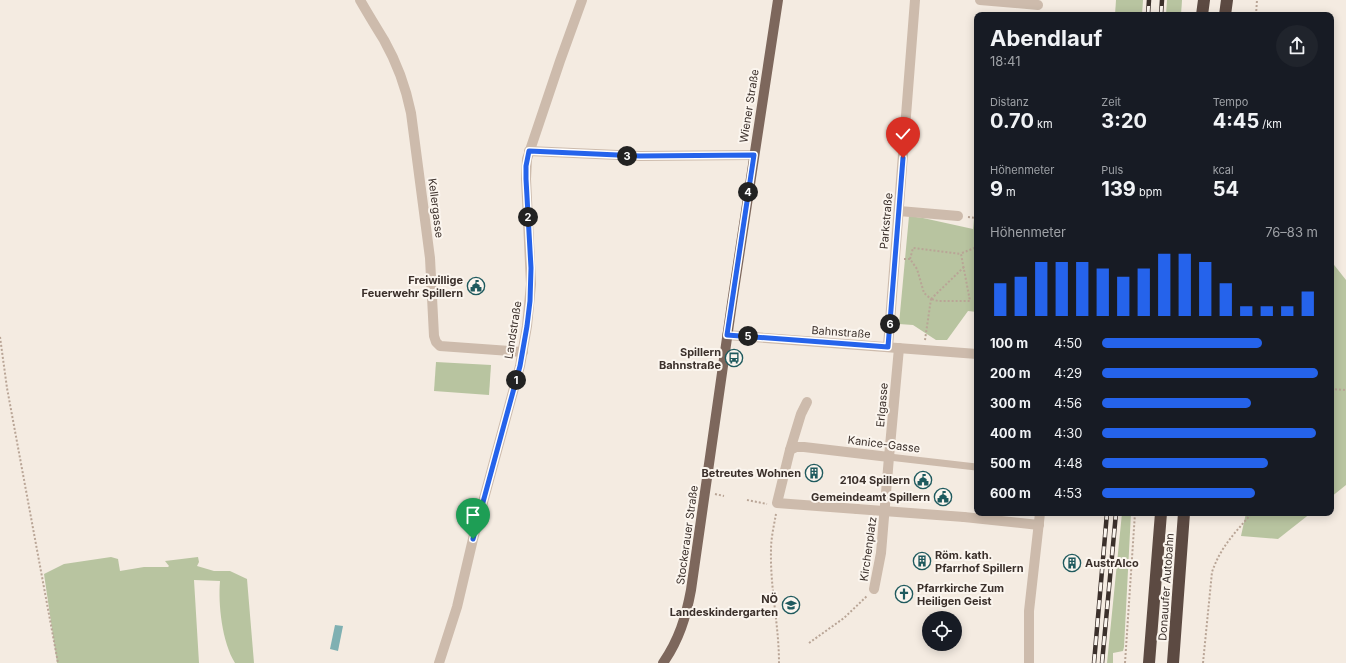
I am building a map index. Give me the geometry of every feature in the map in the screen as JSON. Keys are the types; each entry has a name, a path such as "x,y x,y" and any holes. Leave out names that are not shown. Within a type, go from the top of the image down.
{"highway":[{"path":"1202,12 1204,0"},
{"path":"1225,12 1227,0"},
{"name":"Donauufer Autobahn","path":"1149,663 1161,516"},
{"name":"Donauufer Autobahn","path":"1173,663 1184,516"}],"main road":[{"name":"Wiener Straße","path":"727,335 778,0"},
{"name":"Stockerauer Straße","path":"663,663 676,641 683,624 687,608 727,335"}],"street":[{"name":"Kellergasse","path":"360,0 385,42 397,66 407,95 411,113 430,258 434,336 436,342 440,346 523,352"},
{"name":"Landstraße","path":"439,663 457,607 473,539 523,352 531,284 526,179 526,166 529,151 582,0"},
{"name":"Parkstraße","path":"888,347 916,0"},
{"path":"980,0 1038,7"},
{"path":"529,151 640,156 754,155"},
{"path":"899,211 958,216"},
{"name":"Bahnstraße","path":"727,335 974,354"},
{"name":"Erlgasse","path":"885,512 899,348"},
{"path":"807,402 801,414 774,507 857,509 964,517 1039,525"},
{"name":"Kanice-Gasse","path":"790,450 804,447 889,457"},
{"name":"Kirchenplatz","path":"874,589 881,553 885,512"},
{"path":"1029,663 1029,611 1040,516"}],"lane":[{"name":"Kanice-Gasse","path":"889,457 974,467"}],"path":[{"path":"1256,12 1257,0"},
{"path":"910,259 913,248 961,254 974,248"},
{"path":"910,259 917,269 924,293 931,299 970,301 961,254"},
{"path":"895,258 910,259"},
{"path":"926,336 931,299 964,267"},
{"path":"0,337 7,388 58,663"},
{"path":"1334,389 1346,390"},
{"path":"747,500 774,507 771,549 772,580 779,639 779,663"},
{"path":"1125,663 1135,516"},
{"path":"1203,663 1212,572 1223,547 1249,516"},
{"path":"809,643 844,618 874,589"}],"green space":[{"path":"1116,0 1143,0 1142,12 1115,12"},
{"path":"1167,0 1182,0 1181,12 1166,12"},
{"path":"909,216 973,229 974,218 974,312 968,311 947,340 936,340 913,325 899,324"},
{"path":"1334,265 1346,280 1346,485 1334,495"},
{"path":"436,362 491,365 489,395 434,391"},
{"path":"1122,516 1131,516 1124,647 1123,651 1113,653 1113,663 1107,663"},
{"path":"1245,516 1307,516 1278,539 1241,536"},
{"path":"111,557 118,559 120,571 144,567 168,567 169,566 165,561 198,557 199,562 197,566 214,571 230,571 247,579 254,663 235,663 227,645 220,612 220,581 194,580 199,663 57,663 44,574 64,564"}],"water":[{"path":"335,625 343,626 338,651 330,649"}],"railway":[{"path":"1148,12 1149,0"},
{"path":"1161,12 1162,0"},
{"path":"1094,663 1107,516"},
{"path":"1102,663 1116,516"}],"place":[{"name":"Freiwillige Feuerwehr Spillern","path":"476,286"},
{"name":"Spillern Bahnstraße","path":"734,358"},
{"name":"Betreutes Wohnen","path":"814,473"},
{"name":"2104 Spillern","path":"923,480"},
{"name":"Gemeindeamt Spillern","path":"943,497"},
{"name":"Röm. kath. Pfarrhof Spillern","path":"922,561"},
{"name":"AustrAlco","path":"1072,563"},
{"name":"Pfarrkirche Zum Heiligen Geist","path":"904,594"},
{"name":"NÖ Landeskindergarten","path":"791,605"}],"route":[{"path":"473,539 520,366 525,342 531,284 526,179 526,166 529,151 640,156 754,155 727,335 888,347 903,158"}]}
